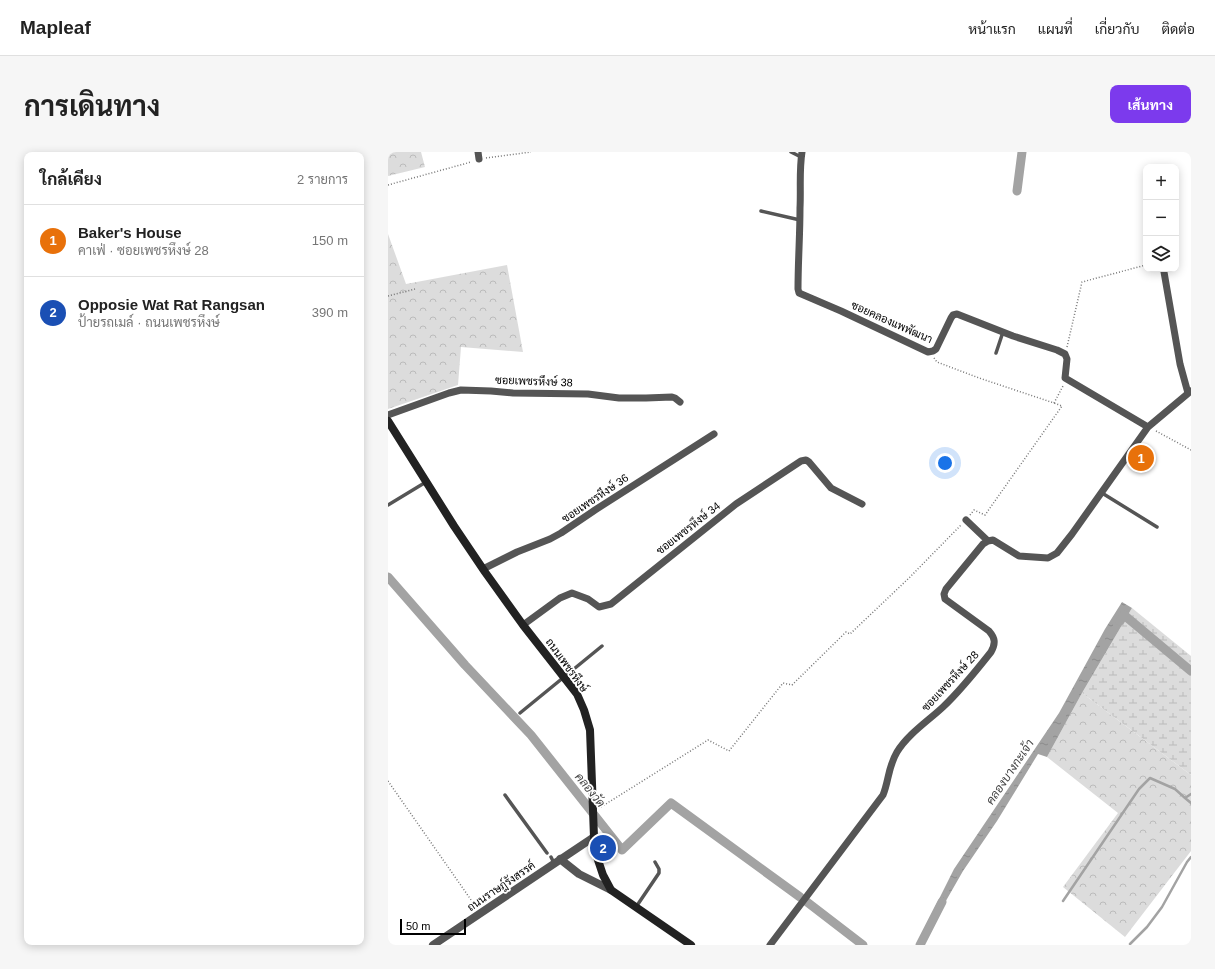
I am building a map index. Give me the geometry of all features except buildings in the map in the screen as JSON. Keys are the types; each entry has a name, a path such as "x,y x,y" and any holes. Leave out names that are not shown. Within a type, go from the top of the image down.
{"main road":[{"name":"ถนนเพชรหึงษ์","path":"388,420 426,482 483,569 523,625 577,694 590,730 594,836 597,857 603,875 611,890 691,945"}],"street":[{"name":"ซอยคลองแพพัฒนา","path":"802,155 799,178 799,293 928,352 933,352 936,349 953,315 956,314 1065,354"},
{"path":"966,520 988,541 993,540 998,542 1019,556 1048,558 1053,556 1072,534 1148,428 1189,392 1180,364 1164,272"},
{"path":"1065,354 1068,359 1065,376 1067,379 1148,428"},
{"name":"ซอยเพชรหึงษ์ 38","path":"388,415 461,390 513,393 588,394 619,398 672,396 680,402"},
{"name":"ซอยเพชรหึงษ์ 36","path":"483,569 561,533 714,434"},
{"name":"ซอยเพชรหึงษ์ 34","path":"523,625 560,598 572,593 588,599 599,607 611,604 731,508 801,461 806,460 809,462 831,488 862,504"},
{"name":"ซอยเพชรหึงษ์ 28","path":"770,945 883,795 887,785 891,762 898,750 944,706 992,652 995,641 989,631 950,603 945,598 944,594 946,589 983,544 988,541"},
{"name":"ถนนราษฎ์รังสรรค์","path":"434,945 555,860 594,836"},
{"path":"555,860 611,890"}],"lane":[{"path":"791,152 802,155"},
{"path":"761,211 800,220"},
{"path":"996,353 1003,332"},
{"path":"388,505 426,482"},
{"path":"1102,493 1157,527"},
{"path":"520,713 602,646"},
{"path":"505,796 547,853"},
{"path":"636,908 659,874 658,867 655,862"}],"path":[{"path":"388,185 479,156 530,152"},
{"path":"1065,354 1082,282 1143,266"},
{"path":"388,296 415,290"},
{"path":"593,813 708,740 729,750 783,683 792,685 846,632 850,634 909,578 974,510 985,514 1062,406 937,362 928,352"},
{"path":"1054,403 1067,379"},
{"path":"1148,428 1191,450"},
{"path":"388,781 481,913"}],"green space":[{"path":"388,152 421,152 425,167 388,176"},
{"path":"388,234 406,284 507,265 523,352 461,347 458,385 388,409"},
{"path":"1132,608 1191,656 1191,775 1082,693"},
{"path":"1082,693 1191,775 1191,851 1125,937 1063,887 1118,813 1047,757"}],"water":[{"path":"1122,602 1132,608 1082,693 1047,757 1038,754 997,821 963,871 939,913 934,909 954,869 1059,713 1105,629"}],"waterway":[{"path":"1017,191 1022,152"},
{"name":"คลองวัด","path":"388,577 465,665 531,735 622,850 671,803 800,897"},
{"path":"1120,621 1124,615 1191,671"},
{"path":"1063,901 1139,789 1150,778 1175,789 1185,798 1191,794"},
{"path":"1185,798 1191,803"},
{"path":"1130,944 1147,927 1162,907 1191,857"},
{"name":"คลองวัด","path":"807,902 863,945"},
{"name":"คลองบางกะเจ้า","path":"920,945 942,902"}],"place":[{"name":"Baker's House","path":"1141,458"},
{"name":"Opposie Wat Rat Rangsan","path":"603,848"}]}
